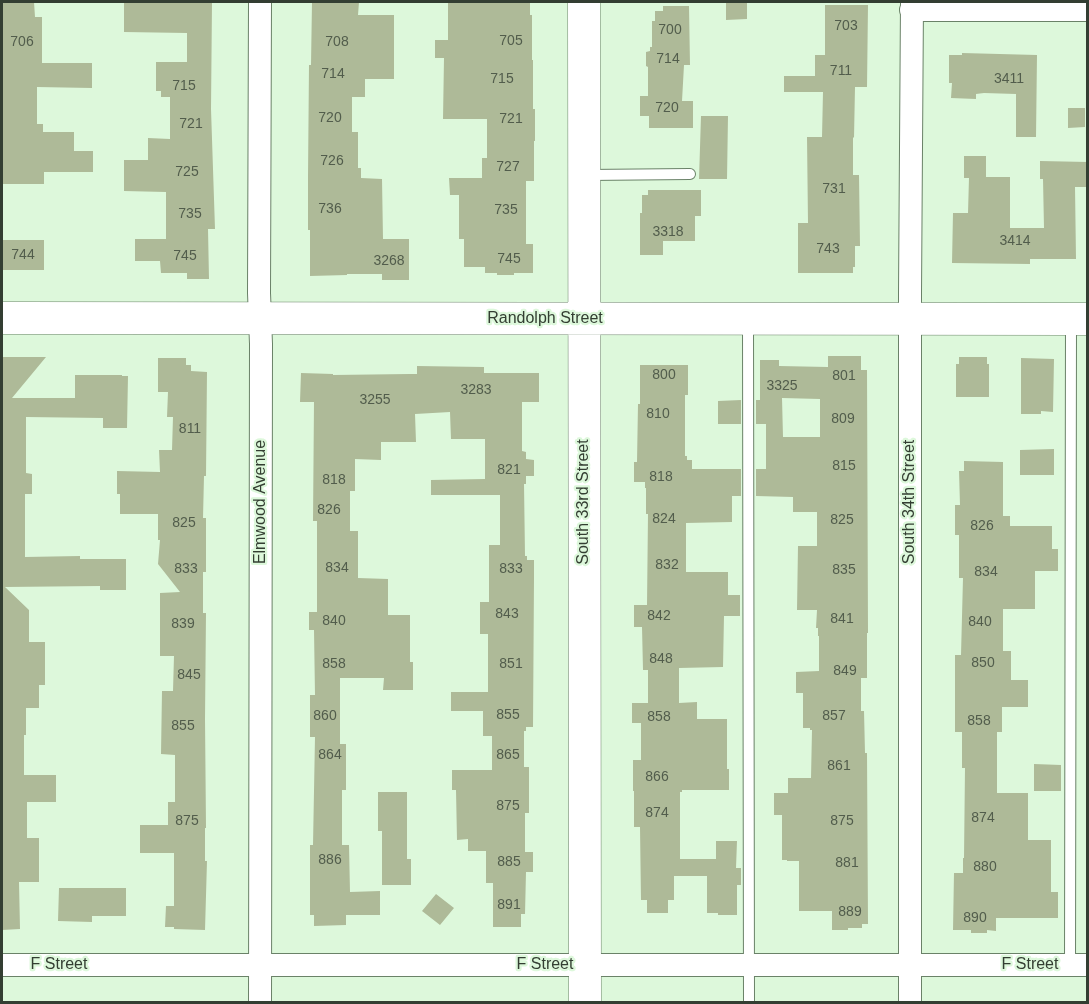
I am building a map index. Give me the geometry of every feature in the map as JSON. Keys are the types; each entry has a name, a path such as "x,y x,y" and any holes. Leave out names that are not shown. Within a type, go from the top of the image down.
{"main road":[{"name":"South 33rd Street","path":"584,2 585,1002"},
{"name":"Randolph Street","path":"2,318 1079,319"}],"street":[{"name":"Elmwood Avenue","path":"260,2 260,1002"},
{"path":"912,6 1088,10"},
{"name":"South 34th Street","path":"910,1002 912,6"},
{"name":"F Street","path":"2,965 1079,965"}],"lane":[{"path":"584,175 690,174"},
{"path":"748,319 749,1002"},
{"path":"1079,319 1079,965"}],"building":[{"path":"2,2 34,2 35,17 42,17 42,63 92,63 92,88 37,87 37,124 43,124 43,132 74,132 74,151 93,151 93,172 44,172 44,184 2,184"},
{"path":"124,2 212,2 211,109 215,229 208,229 209,279 187,279 187,273 161,273 160,261 135,261 135,239 166,239 166,192 124,191 124,160 148,160 148,138 170,139 170,97 161,97 161,91 156,91 156,62 187,62 187,33 124,32"},
{"path":"312,2 359,2 358,15 394,15 394,79 365,79 365,97 352,97 352,132 358,132 358,168 361,168 361,178 382,179 383,239 409,239 409,280 382,280 382,274 310,276 308,176"},
{"path":"448,2 530,2 535,141 534,181 526,181 526,244 533,244 533,273 497,275 497,273 485,273 485,267 464,267 464,239 459,239 459,195 450,195 449,178 482,178 482,158 487,158 487,119 443,119 444,58 435,58 435,40 448,40"},
{"path":"726,2 747,2 747,19 726,20"},
{"path":"825,5 868,5 867,87 855,87 853,175 859,175 860,246 855,246 853,273 798,273 798,223 808,223 807,137 822,137 823,92 784,92 784,76 815,76 815,55 825,55"},
{"path":"663,6 689,6 690,65 684,65 682,101 693,101 693,128 649,128 649,116 640,116 640,96 648,96 646,52 652,47 652,21 655,21 655,11 663,11"},
{"path":"962,53 1037,55 1036,137 1016,137 1016,94 984,93 976,94 976,99 951,98 949,55 962,55"},
{"path":"1068,108 1085,108 1085,127 1068,128"},
{"path":"701,116 728,116 727,179 699,179"},
{"path":"964,156 986,156 986,177 1010,177 1010,228 1044,228 1043,179 1040,179 1040,161 1088,162 1088,187 1075,187 1076,259 1030,259 1030,264 952,263 953,213 968,213 969,178 964,178"},
{"path":"648,190 701,190 701,216 695,216 695,241 663,241 663,255 640,255 642,195 648,195"},
{"path":"2,240 44,240 44,270 2,270"},
{"path":"828,356 861,356 861,370 867,370 868,633 867,678 861,678 861,711 864,711 865,753 867,753 868,924 862,924 862,928 848,928 848,930 832,930 832,911 799,911 799,861 782,860 782,815 774,815 774,793 788,793 788,778 811,778 812,730 803,728 803,693 796,693 796,672 819,671 819,636 818,628 816,628 817,610 797,610 798,546 817,546 817,512 793,512 793,497 756,496 756,469 766,469 766,424 756,424 756,400 760,400 760,360 779,360 779,366 828,367","holes":["782,398 820,399 820,437 783,437"]},
{"path":"2,357 46,357 12,398 75,398 75,375 128,376 127,428 103,428 103,418 26,417 26,473 32,474 32,494 25,494 25,557 80,556 80,559 126,559 126,590 100,590 100,586 5,587 29,610 29,642 45,642 45,685 39,685 39,708 26,708 24,775 56,775 56,802 27,802 27,838 39,838 39,882 19,882 20,929 2,930"},
{"path":"959,357 987,357 989,397 956,397 956,364 959,364"},
{"path":"158,358 186,358 186,365 191,365 191,371 207,372 206,476 204,476 203,518 206,518 206,572 203,572 203,613 206,613 205,930 165,927 166,906 174,906 174,853 140,853 140,825 168,825 168,802 175,802 175,755 161,754 162,691 173,691 174,656 160,656 160,593 180,592 158,564 160,540 158,540 158,514 120,514 117,471 160,472 159,450 172,450 173,417 167,417 168,392 158,392"},
{"path":"1021,358 1054,359 1053,412 1021,414"},
{"path":"640,365 688,365 688,395 685,395 685,456 687,460 692,460 692,469 741,469 741,496 732,496 732,522 686,523 686,572 728,572 728,595 740,595 740,616 724,616 723,667 679,668 679,703 697,702 697,719 727,719 727,769 729,769 729,790 682,790 680,792 680,859 716,859 716,841 737,841 736,868 741,868 741,885 737,885 737,915 707,913 707,876 674,876 674,900 668,900 668,913 647,913 647,900 641,900 640,827 634,827 633,760 641,760 641,723 632,723 632,703 648,703 648,670 643,670 642,627 634,627 634,605 647,605 646,488 645,482 634,482 634,462 637,462 638,404 640,404"},
{"path":"417,366 484,367 484,373 539,373 539,402 522,402 522,451 526,452 526,459 534,460 534,476 526,476 526,484 524,484 525,556 527,560 534,560 534,578 533,727 526,727 524,731 524,767 529,767 529,813 525,813 525,852 533,852 533,872 526,872 525,914 521,914 521,927 493,927 493,883 486,883 486,851 468,851 468,839 457,840 456,790 452,790 452,770 492,770 492,736 483,736 483,711 451,711 451,692 488,692 488,634 480,634 480,602 489,602 489,545 500,545 500,495 431,495 431,480 485,479 485,439 451,439 450,412 415,414 416,442 381,442 381,460 355,459 355,491 350,491 350,531 358,531 358,578 388,579 388,615 410,615 410,662 413,662 413,690 383,690 384,678 340,678 340,744 346,744 346,790 342,790 342,845 349,845 350,892 380,891 380,915 346,915 346,925 314,926 314,915 310,915 310,845 313,845 315,737 310,737 310,695 315,695 314,630 309,630 309,612 317,612 317,521 313,521 314,402 300,402 301,373 417,374"},
{"path":"741,400 741,424 718,424 718,401"},
{"path":"1054,449 1054,475 1020,475 1020,450"},
{"path":"964,461 1003,462 1003,516 1010,516 1010,526 1052,526 1052,549 1058,549 1058,571 1035,571 1035,609 1003,609 1003,651 1011,651 1011,680 1028,680 1028,707 1002,707 1002,732 997,732 997,793 1028,793 1028,840 1051,840 1051,892 1058,892 1058,918 996,918 996,931 987,930 987,933 953,930 954,873 963,873 964,858 965,768 962,768 962,732 955,732 955,655 961,655 963,578 959,578 959,535 955,535 955,505 960,505 959,471 964,471"},
{"path":"1034,764 1061,765 1061,791 1034,791"},
{"path":"378,792 407,792 407,859 411,859 411,885 382,885 382,831 378,831"},
{"path":"59,888 126,888 126,916 92,916 92,922 58,921"},
{"path":"436,894 454,908 440,925 422,911"}]}
